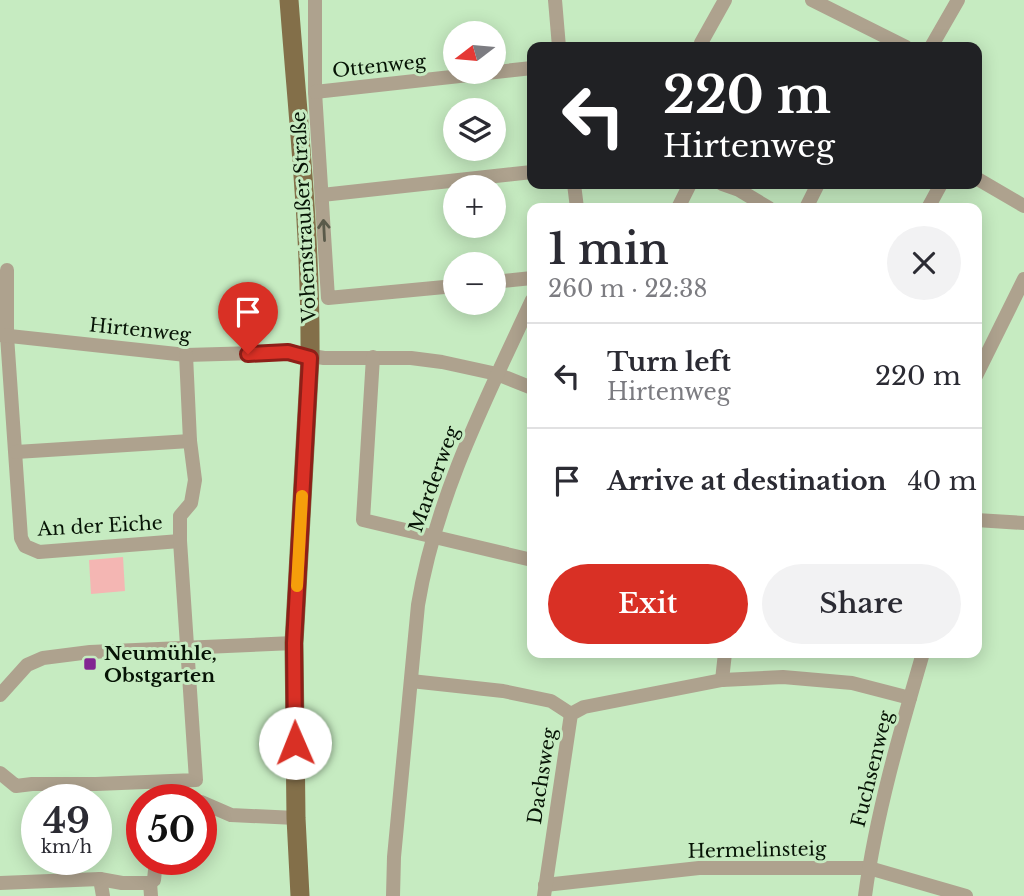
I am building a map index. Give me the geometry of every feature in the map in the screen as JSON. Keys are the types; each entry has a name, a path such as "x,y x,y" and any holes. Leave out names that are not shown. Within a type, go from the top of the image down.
{"main road":[{"name":"Vohenstraußer Straße","path":"289,0 309,241 310,358 294,643 296,818 300,896"}],"street":[{"name":"Vohenstraußer Straße","path":"315,0 315,92 328,298 443,287"},
{"path":"555,0 559,42"},
{"path":"702,42 724,0"},
{"path":"812,0 896,42"},
{"path":"934,42 958,0"},
{"name":"Ottenweg","path":"315,92 527,69"},
{"path":"322,194 527,173"},
{"path":"982,182 1024,206"},
{"path":"736,189 761,203"},
{"path":"4,335 7,270"},
{"path":"506,281 527,279"},
{"path":"982,364 1024,279"},
{"name":"Marderweg","path":"393,896 394,857 418,605 432,538 441,506 527,311"},
{"name":"Hirtenweg","path":"4,335 186,355 288,352 310,358 373,357 442,362 497,374 527,386"},
{"name":"An der Eiche","path":"4,335 16,452 21,538 30,549 39,552 180,541"},
{"path":"186,355 190,441 195,480 191,503 180,516 180,541 197,784"},
{"path":"373,357 363,520 527,559"},
{"path":"16,452 190,441"},
{"path":"982,520 1024,523"},
{"path":"0,695 27,665 43,658 90,652 294,643"},
{"path":"722,680 724,658"},
{"name":"Fuchsenweg","path":"865,896 869,868 922,658"},
{"name":"Dachsweg","path":"545,891 571,713 584,707 722,680 783,677 852,682 910,698"},
{"path":"411,681 503,691 551,701 571,713"},
{"path":"0,773 16,786 32,783 96,784 196,780"},
{"path":"217,809 231,815 296,818"},
{"name":"Hermelinsteig","path":"545,891 699,868 869,868 966,896"},
{"path":"100,879 103,896"},
{"path":"0,883 100,879 122,883 152,883"}],"shaded area":[{"path":"123,557 125,591 91,594 89,560"}],"slow traffic":[{"path":"297,586 302,496"}],"place":[{"name":"Neumühle, Obstgarten","path":"90,664"}],"route":[{"path":"248,354 288,352 310,358 294,643 295,743"}]}
